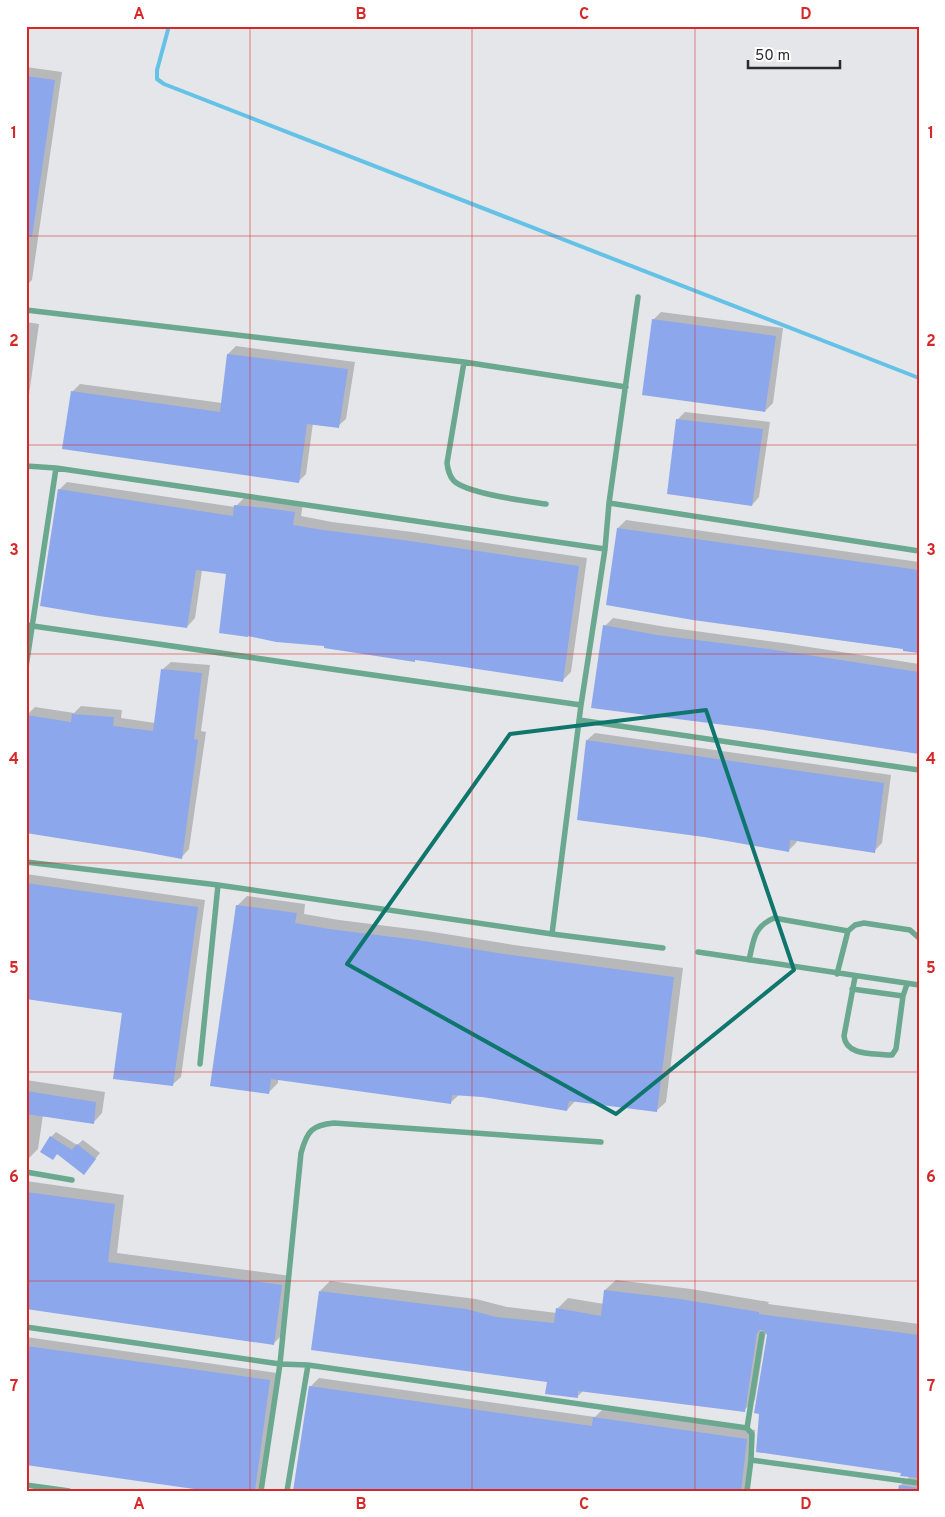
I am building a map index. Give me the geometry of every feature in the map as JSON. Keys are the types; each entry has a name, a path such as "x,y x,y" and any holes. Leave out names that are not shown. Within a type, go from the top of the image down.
{"lane":[{"path":"552,934 581,705 605,549 638,297"},
{"path":"26,310 464,362 626,387"},
{"path":"464,362 447,463 448,473 453,481 464,487 501,497 546,504"},
{"path":"26,466 56,468 605,549"},
{"path":"26,667 29,625 56,468"},
{"path":"610,503 919,552"},
{"path":"29,625 581,705"},
{"path":"579,720 919,770"},
{"path":"26,862 218,885 552,934 662,948"},
{"path":"200,1064 218,885"},
{"path":"749,960 756,931 764,922 774,918 848,931"},
{"path":"837,974 848,931 855,925 864,923 910,930 919,938"},
{"path":"698,952 855,977 919,985"},
{"path":"855,977 844,1036 846,1045 850,1050 879,1054 888,1055 896,1050 903,996 907,984"},
{"path":"852,989 903,996"},
{"path":"261,1491 280,1364 301,1153 304,1140 318,1125 334,1123 601,1142"},
{"path":"26,1172 72,1180"},
{"path":"26,1327 747,1428 752,1434 747,1491"},
{"path":"747,1428 762,1334"},
{"path":"287,1491 308,1365"},
{"path":"751,1460 919,1483"},
{"path":"26,1485 69,1491"}],"highlighted area":[{"path":"706,710 794,970 616,1114 347,964 510,734"}],"building":[{"path":"26,76 55,80 32,237 26,237"},
{"path":"652,319 776,336 765,412 642,395"},
{"path":"227,354 348,369 339,428 307,424 299,483 62,449 71,391 220,412"},
{"path":"676,419 763,429 752,506 667,494"},
{"path":"58,489 233,516 234,505 295,512 293,525 579,566 563,682 415,660 415,662 324,648 324,646 276,642 248,636 219,633 226,574 196,570 187,628 40,606"},
{"path":"617,528 919,570 919,653 903,651 903,649 693,620 606,605"},
{"path":"603,625 657,635 775,650 919,672 919,754 764,730 591,708"},
{"path":"161,669 202,673 194,739 198,740 182,859 26,833 26,715 71,722 72,714 114,717 113,726 153,731"},
{"path":"586,740 884,783 875,853 790,840 789,852 704,837 577,820"},
{"path":"26,883 198,907 173,1086 113,1079 122,1013 26,999"},
{"path":"236,905 297,913 295,923 329,929 674,977 657,1112 569,1101 567,1111 482,1097 452,1095 451,1104 271,1079 269,1094 210,1086"},
{"path":"26,1091 96,1102 94,1124 26,1114"},
{"path":"50,1136 72,1150 77,1144 96,1159 84,1175 57,1154 53,1160 40,1152"},
{"path":"26,1192 115,1204 108,1262 282,1285 274,1345 26,1309"},
{"path":"604,1290 680,1299 759,1312 759,1314 919,1335 919,1478 900,1476 901,1473 756,1452 759,1414 754,1413 767,1335 763,1330 757,1333 745,1412 578,1391 578,1398 545,1394 547,1382 311,1350 319,1291 466,1309 496,1317 554,1323 556,1308 601,1316"},
{"path":"26,1346 270,1380 255,1491 208,1491 26,1465"},
{"path":"309,1386 592,1426 593,1417 747,1439 741,1491 293,1491"},
{"path":"899,1485 919,1488 919,1491 898,1491"}],"waterway":[{"path":"169,26 157,70 157,79 164,84 919,378"}]}
